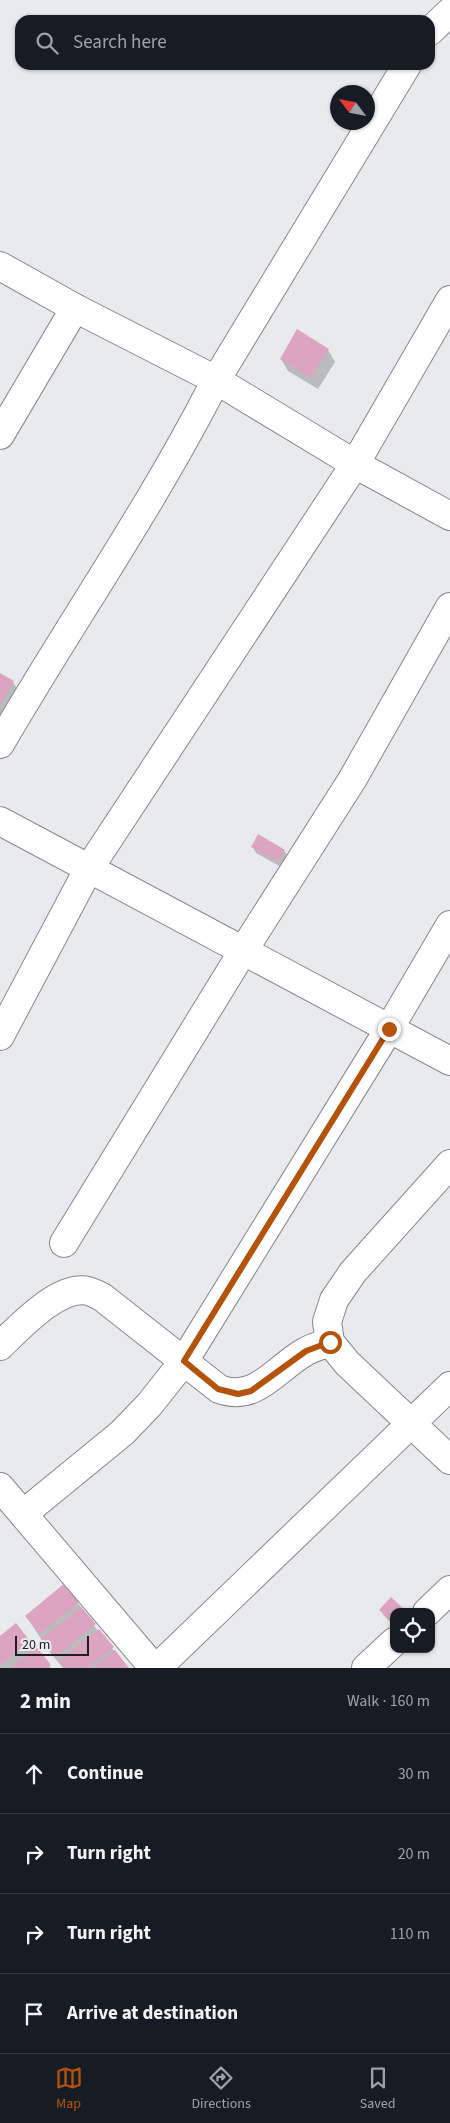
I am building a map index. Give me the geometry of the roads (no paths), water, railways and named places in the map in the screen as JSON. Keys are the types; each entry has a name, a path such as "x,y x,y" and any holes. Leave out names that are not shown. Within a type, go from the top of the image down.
{"street":[{"path":"435,26 450,12"},
{"path":"0,744 184,439 216,380 404,70"},
{"path":"0,266 75,308 216,380 355,464 450,516"},
{"path":"0,1036 88,870 355,464 450,300"},
{"path":"0,435 75,308"},
{"path":"64,1243 243,952 352,780 450,606"},
{"path":"0,821 88,870 450,1061"},
{"path":"23,1514 122,1433 149,1405 184,1361 389,1029 450,925"},
{"path":"450,1164 353,1272 334,1300 327,1322 330,1342 348,1363 450,1460"},
{"path":"0,1346 41,1309 68,1292 87,1290 102,1297 218,1389 238,1394 251,1391 306,1351 330,1342"},
{"path":"0,1487 156,1668 450,1386"},
{"path":"431,1608 450,1590"},
{"path":"366,1668 390,1646"}]}
